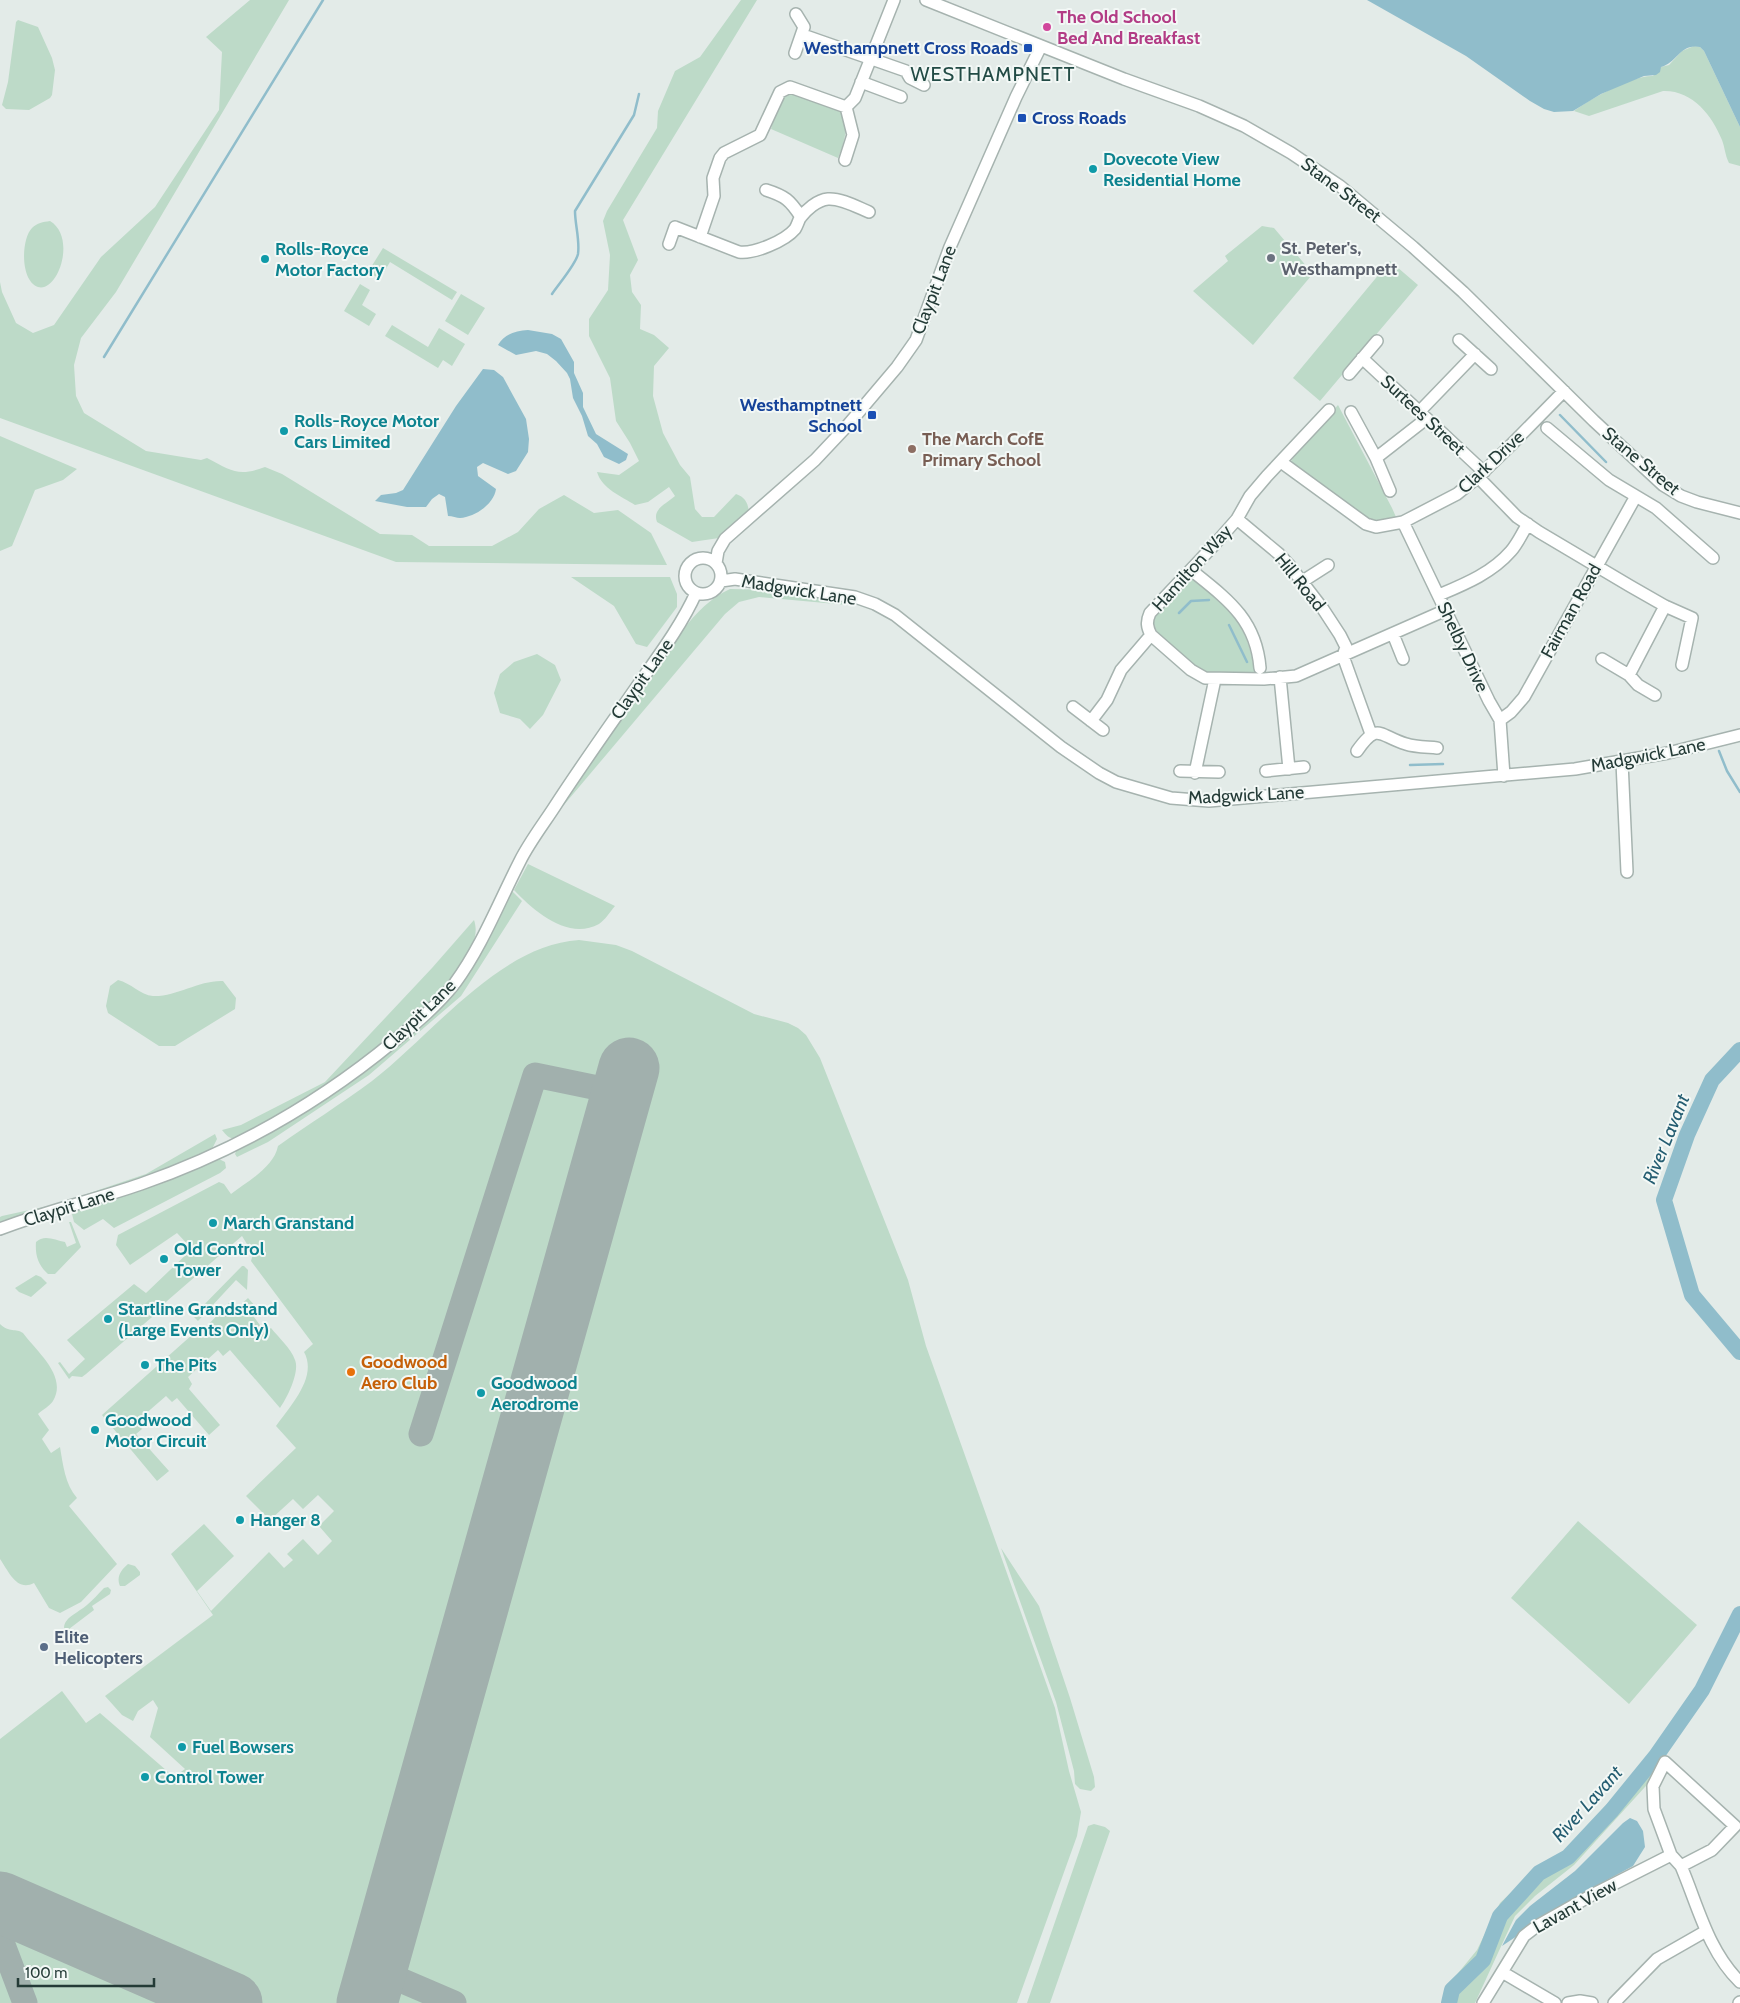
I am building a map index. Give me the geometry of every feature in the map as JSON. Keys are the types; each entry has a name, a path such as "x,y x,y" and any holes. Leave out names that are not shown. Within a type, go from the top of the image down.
{"street":[{"path":"846,107 854,98 862,82 894,0"},
{"name":"Stane Street","path":"930,1 1124,79 1206,109 1264,137 1312,167 1340,186 1414,246 1616,442 1663,485 1681,496 1697,502 1740,513"},
{"path":"795,53 803,35 804,27 796,14"},
{"path":"803,35 906,71 910,78 924,85"},
{"name":"Claypit Lane","path":"716,563 718,551 725,539 815,460 847,426 916,340 950,246 1016,97 1041,46"},
{"path":"862,82 901,97"},
{"path":"700,237 714,196 713,178 720,158 724,153 760,135 780,92 790,87 846,107"},
{"path":"845,160 853,134 846,107"},
{"path":"766,190 783,196 792,203 801,217"},
{"path":"670,244 675,227 739,252 748,253 781,240 795,229 801,217 816,203 828,199 839,200 869,212"},
{"path":"1459,340 1491,369"},
{"path":"1349,374 1377,341"},
{"path":"1376,458 1422,416 1475,354"},
{"name":"Surtees Street","path":"1362,358 1481,474 1517,517 1665,606 1692,618 1682,665"},
{"name":"Clark Drive","path":"1281,462 1366,524 1376,527 1403,522 1458,494 1481,474 1564,391"},
{"name":"Hamilton Way","path":"1329,410 1250,496 1237,519 1150,613 1147,620 1151,635 1197,674 1215,679 1296,676 1446,610"},
{"path":"1350,412 1376,458 1390,491"},
{"path":"1547,428 1608,480 1656,508 1713,558"},
{"name":"Fairman Road","path":"1500,720 1511,712 1524,697 1636,496"},
{"name":"Hill Road","path":"1237,519 1279,554 1303,581 1344,642 1346,652 1343,656 1371,734"},
{"name":"Shelby Drive","path":"1403,522 1489,701 1500,720 1504,776"},
{"path":"1439,595 1467,583 1499,564 1512,549 1528,524"},
{"path":"701,558 707,558 716,563 721,574 721,581 716,589 705,594 696,593 690,589 685,578 685,572 689,564 695,559 701,558"},
{"path":"1303,581 1328,565"},
{"path":"1191,570 1230,602 1251,630 1258,651 1260,668"},
{"name":"Madgwick Lane","path":"721,581 735,580 831,594 875,604 895,615 1081,762 1116,782 1171,798 1209,801 1504,776 1622,762 1717,742 1740,735"},
{"name":"Claypit Lane","path":"0,1229 143,1183 191,1166 227,1149 262,1131 321,1095 378,1054 416,1023 455,983 481,940 521,858 603,734 685,618 696,593"},
{"path":"1629,675 1665,606"},
{"path":"1393,634 1403,659"},
{"path":"1091,721 1107,700 1121,670 1151,635"},
{"path":"1602,659 1629,675 1638,685 1655,695"},
{"path":"1280,677 1289,769"},
{"path":"1195,772 1215,679"},
{"path":"1073,708 1103,730"},
{"path":"1357,751 1371,734 1387,735 1405,744 1437,748"},
{"path":"1622,762 1627,872"},
{"path":"1266,771 1304,767"},
{"path":"1180,771 1219,772"},
{"path":"1681,1866 1712,1850 1735,1826 1665,1762 1653,1786 1654,1809 1671,1855 1681,1866 1706,1931 1718,1956 1740,1982"},
{"name":"Lavant View","path":"1483,2003 1524,1936 1537,1926 1592,1895 1671,1855"},
{"path":"1614,2003 1657,1959 1706,1931"},
{"path":"1502,1972 1555,2003"},
{"path":"1568,2003 1580,2000 1592,2003"}],"green space":[{"path":"250,0 289,0 116,292 81,338 74,365 76,396 84,413 146,451 201,460 207,458 229,469 241,472 265,467 282,474 380,534 412,535 429,546 492,546 518,532 539,509 564,495 594,513 618,510 651,533 667,565 396,562 0,418 0,282 2,292 16,323 33,333 54,325 101,257 155,207 219,110 222,52 206,37"},
{"path":"741,0 757,0 623,220 638,260 630,275 632,292 641,305 640,329 654,335 669,348 654,366 653,396 663,433 680,465 690,477 695,509 702,517 714,517 736,494 744,499 749,509 749,512 719,538 692,542 657,522 656,514 658,510 675,496 669,487 648,502 635,505 613,492 599,478 597,472 619,475 639,461 616,421 610,378 589,336 589,319 608,290 610,255 603,221 607,211 657,128 658,111 675,71 700,57"},
{"path":"18,20 38,27 52,58 55,70 52,95 29,110 6,109 2,105 8,82 16,22"},
{"path":"1694,46 1700,47 1704,51 1740,127 1740,166 1729,163 1722,140 1707,113 1692,99 1683,95 1663,91 1589,116 1574,111 1590,100 1623,83 1653,76 1661,67 1669,65 1682,51"},
{"path":"789,92 840,108 846,126 838,158 771,129 779,100"},
{"path":"50,221 58,229 62,239 62,262 58,273 52,281 45,287 38,287 28,277 25,269 24,250 28,233 32,228 40,223"},
{"path":"1262,226 1274,228 1308,268 1311,276 1253,345 1193,291 1228,261 1225,256"},
{"path":"383,248 457,292 452,300 390,262 380,279 368,272"},
{"path":"1390,261 1418,285 1320,401 1293,378"},
{"path":"360,284 370,290 362,305 376,314 369,326 344,311"},
{"path":"461,294 485,308 468,335 445,321"},
{"path":"392,325 428,347 439,328 465,344 452,366 443,360 438,368 385,336"},
{"path":"1338,405 1392,508 1396,520 1373,522 1290,463 1300,447"},
{"path":"0,436 77,469 63,480 35,490 12,546 0,551"},
{"path":"571,577 670,577 677,594 677,607 647,647 636,644 614,606"},
{"path":"1192,577 1217,598 1234,617 1247,640 1255,672 1230,675 1209,673 1188,661 1160,635 1155,627 1154,620 1156,615 1170,597"},
{"path":"730,589 772,590 847,601 847,605 759,597 739,602 725,614 563,806 571,790 683,630 704,606"},
{"path":"537,654 555,665 561,680 543,715 530,729 520,719 500,713 494,693 500,674 514,662"},
{"path":"528,864 615,906 599,924 587,928 575,929 552,921 531,907 514,890"},
{"path":"511,890 522,901 461,996 369,1075 268,1142 237,1157 235,1154 237,1149 386,1055 433,1012"},
{"path":"474,920 475,936 465,959 446,985 412,1020 358,1063 273,1119 237,1139 225,1134 222,1130 241,1125 325,1082 432,968"},
{"name":"Goodwood Aerodrome","path":"579,940 616,945 632,951 754,1014 788,1023 806,1035 820,1058 908,1280 926,1346 1055,1708 1069,1771 1081,1812 1077,1836 1017,2003 0,2003 0,1739 62,1691 86,1723 100,1713 174,1777 185,1769 150,1737 158,1708 153,1700 138,1711 133,1721 122,1715 105,1696 213,1615 171,1554 204,1524 234,1556 197,1591 211,1611 269,1552 284,1568 293,1560 287,1554 303,1539 318,1555 332,1541 319,1526 334,1511 318,1495 303,1509 293,1499 270,1520 246,1496 296,1448 276,1426 295,1400 305,1381 308,1371 304,1352 313,1344 251,1261 253,1254 242,1236 86,1374 82,1377 72,1376 69,1379 58,1363 60,1362 69,1374 85,1359 67,1340 134,1284 146,1293 192,1249 177,1233 130,1265 116,1245 118,1235 219,1182 224,1184 231,1194 266,1167 278,1146 372,1081 468,995 494,975 521,958 550,946"},
{"path":"118,980 144,994 153,996 162,996 214,981 223,981 236,998 235,1009 175,1046 159,1046 108,1013 106,1006 110,986"},
{"path":"215,1134 217,1139 212,1149 208,1152 152,1176 0,1224 0,1217 2,1216 57,1204 146,1174"},
{"path":"219,1159 225,1162 226,1168 220,1173 114,1228 103,1219 84,1230 74,1222 72,1214 74,1210 100,1203"},
{"path":"69,1222 71,1222 81,1247 55,1274 48,1274 38,1260 36,1242 46,1238 65,1242 67,1247 76,1243"},
{"path":"242,1266 248,1270 247,1290 236,1280 198,1321 193,1316"},
{"path":"36,1275 47,1283 31,1297 19,1292 15,1288"},
{"path":"248,1298 257,1308 251,1313 265,1332 271,1328 295,1360 296,1371 286,1398 280,1408 230,1350 223,1356 218,1350 188,1377 192,1384 189,1389 220,1425 209,1435 177,1398 172,1402 166,1396 136,1422 142,1429 136,1434 169,1471 157,1481 102,1415 202,1326 205,1328 229,1303 236,1309"},
{"path":"0,1324 6,1328 23,1333 54,1373 57,1392 50,1405 38,1414 49,1430 42,1439 51,1453 60,1447 67,1480 77,1498 69,1506 117,1564 81,1602 60,1613 49,1608 34,1583 23,1585 18,1583 10,1575 0,1559"},
{"path":"1578,1521 1697,1625 1629,1704 1511,1598"},
{"path":"1001,1548 1039,1606 1094,1777 1095,1787 1091,1791 1080,1789 1075,1784 1074,1771 1056,1702"},
{"path":"128,1564 135,1566 140,1575 125,1586 120,1586 120,1574"},
{"path":"108,1587 111,1590 110,1594 92,1606 94,1610 69,1629 74,1637 69,1641 65,1634 65,1623 104,1588"},
{"path":"1651,1754 1665,1762 1665,1765 1574,1865 1535,1896 1515,1916 1475,2003 1443,2003 1445,1989 1477,1950 1500,1903 1533,1872 1557,1858 1585,1830"},
{"path":"1094,1824 1105,1827 1110,1831 1050,2003 1027,2003 1088,1826"}],"water":[{"path":"1367,0 1740,0 1740,127 1704,51 1700,47 1688,48 1683,51 1671,62 1661,67 1660,72 1656,75 1644,76 1601,94 1573,111 1554,112 1530,101 1466,56"},
{"path":"528,330 552,334 561,339 574,362 574,373 583,393 583,407 596,434 628,454 626,460 619,464 604,457 597,444 588,436 582,416 573,398 570,379 556,361 547,354 536,351 516,355 498,345 503,338 510,334"},
{"path":"483,369 494,370 503,377 526,419 529,439 528,452 516,471 508,474 483,463 477,467 478,476 496,489 488,505 466,517 448,516 445,497 439,494 426,507 407,507 375,501 381,495 403,490 456,406"},
{"path":"1630,1818 1637,1821 1643,1831 1645,1847 1633,1866 1572,1899 1502,1946 1516,1920 1530,1906 1575,1871"}],"waterway":[{"path":"104,357 323,0"},
{"path":"552,294 577,258 578,243 575,211 634,115 639,94"},
{"path":"1560,415 1606,462"},
{"path":"1179,613 1191,601 1209,600"},
{"path":"1229,625 1247,662"},
{"path":"1719,751 1727,771 1740,792"},
{"path":"1410,765 1443,764"},
{"name":"River Lavant","path":"1740,1050 1712,1080 1687,1135 1664,1200 1692,1295 1740,1352"},
{"name":"River Lavant","path":"1449,2003 1452,1990 1483,1960 1500,1916 1539,1873 1568,1857 1612,1810 1656,1756 1702,1690 1740,1614"}],"taxiway":[{"path":"421,1434 535,1075 622,1093"},
{"path":"0,1937 25,2003"},
{"path":"377,1970 454,2003"}],"runway":[{"path":"367,2003 629,1068"},
{"path":"0,1902 232,2003"}],"place":[{"name":"The Old School Bed And Breakfast","path":"1047,27"},
{"name":"Westhampnett Cross Roads","path":"1028,48"},
{"name":"Cross Roads","path":"1022,118"},
{"name":"Dovecote View Residential Home","path":"1093,169"},
{"name":"St. Peter's, Westhampnett","path":"1271,258"},
{"name":"Rolls-Royce Motor Factory","path":"265,259"},
{"name":"Westhamptnett School","path":"872,415"},
{"name":"Rolls-Royce Motor Cars Limited","path":"284,431"},
{"name":"The March CofE Primary School","path":"912,449"},
{"name":"March Granstand","path":"213,1223"},
{"name":"Old Control Tower","path":"164,1259"},
{"name":"Startline Grandstand (Large Events Only)","path":"108,1319"},
{"name":"The Pits","path":"145,1365"},
{"name":"Goodwood Aero Club","path":"351,1372"},
{"name":"Goodwood Aerodrome","path":"481,1393"},
{"name":"Goodwood Motor Circuit","path":"95,1430"},
{"name":"Hanger 8","path":"240,1520"},
{"name":"Elite Helicopters","path":"44,1647"},
{"name":"Fuel Bowsers","path":"182,1747"},
{"name":"Control Tower","path":"145,1777"}],"district":[{"name":"WESTHAMPNETT","path":"993,74"}]}
